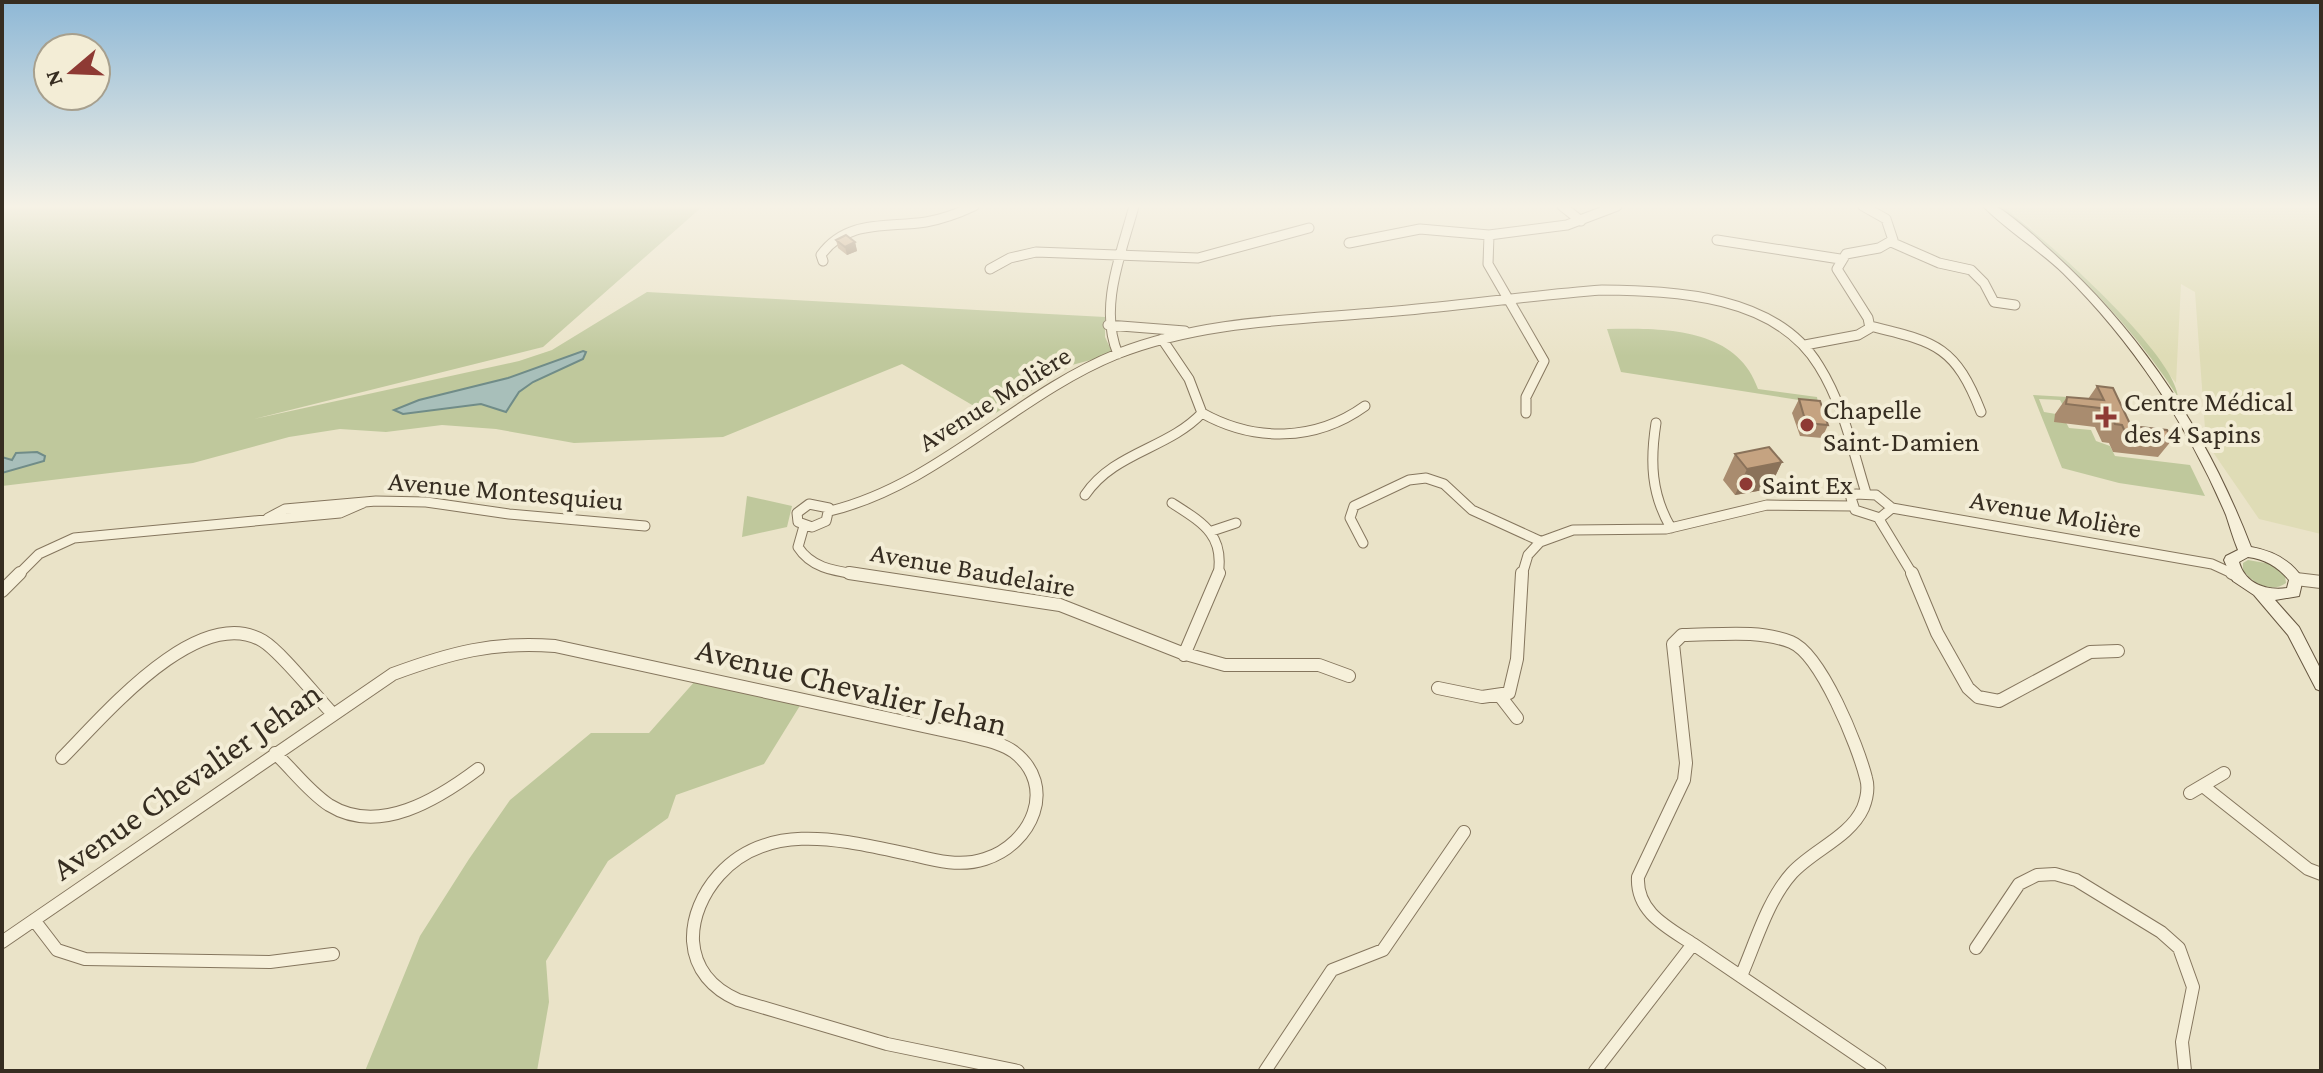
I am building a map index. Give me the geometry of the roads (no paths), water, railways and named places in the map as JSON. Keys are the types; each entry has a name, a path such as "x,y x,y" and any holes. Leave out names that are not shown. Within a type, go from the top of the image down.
{"main road":[{"path":"2050,256 2076,277 2138,347 2179,410 2233,516 2246,552"},
{"path":"2233,516 2263,555"},
{"path":"2255,589 2283,595 2294,592 2296,579 2279,562 2246,552 2231,560 2236,575 2255,589 2294,631"},
{"path":"2283,595 2294,631 2321,685"}],"street":[{"path":"823,256 823,261"},
{"path":"990,269 1018,256"},
{"path":"1118,354 1109,336 1108,325 1123,256"},
{"path":"1126,256 1205,256"},
{"path":"1488,256 1488,264 1544,361 1526,397 1526,413"},
{"path":"1824,256 1840,259 1845,256"},
{"path":"1922,256 1971,270 1984,283 1994,302 2015,305"},
{"path":"1840,259 1838,273 1870,326 1927,340 1948,352 1973,391 1981,412"},
{"name":"Avenue Molière","path":"830,511 818,503 804,506 796,517 804,526 824,523 830,511 857,503 931,467 1049,390 1118,354 1162,339 1187,332 1608,290 1704,299 1760,316 1805,345 1826,376 1866,493 1882,498 1892,508 2212,564 2236,575"},
{"name":"Avenue Molière","path":"1108,325 1177,328 1187,332"},
{"path":"1805,345 1858,335 1870,326"},
{"path":"1162,339 1189,379 1202,413 1237,432 1274,438 1304,433 1365,406"},
{"path":"1085,495 1090,485 1126,458 1181,432 1202,413"},
{"path":"1656,423 1649,462 1650,479 1662,516 1671,528"},
{"path":"1363,543 1350,518 1354,506 1418,478 1444,484 1472,510 1540,541"},
{"path":"1853,506 1853,497 1866,493"},
{"name":"Avenue Montesquieu","path":"2,591 39,554 74,538 340,513 363,503 426,502 509,514 645,526"},
{"path":"1172,503 1212,531 1221,551 1222,569 1184,655"},
{"path":"1438,688 1476,698 1509,693 1521,624 1522,568 1540,541 1573,530 1642,532 1671,528 1756,507 1853,506 1879,519 1901,550 1937,633 1968,688 1978,697 1999,701 2086,654 2118,651"},
{"path":"1879,519 1892,508"},
{"path":"1212,531 1236,523"},
{"name":"Avenue Baudelaire","path":"804,526 798,539 800,551 820,567 1065,606 1184,655 1240,667 1323,664 1349,676"},
{"name":"Avenue Molière","path":"2212,564 2231,560"},
{"path":"2296,579 2318,582"},
{"path":"62,758 168,658 203,638 222,634 250,633 263,641 331,712"},
{"path":"1741,976 1790,874 1859,817 1870,795 1867,780 1815,665 1795,644 1768,639 1682,635 1673,644 1686,763 1684,780 1635,889 1649,914 1880,1071"},
{"name":"Avenue Chevalier Jehan","path":"2,942 331,712 381,681 423,662 481,646 518,643 555,646 969,736 1014,751 1026,763 1036,781 1039,800 1033,819 1008,848 967,863 811,837 771,841 748,850 710,885 694,924 693,946 702,973 731,997 923,1053 1018,1071"},
{"path":"1500,696 1517,718"},
{"path":"275,753 333,807 366,817 409,809 458,785 478,769"},
{"path":"2190,793 2224,773"},
{"path":"2203,786 2308,869 2321,874"},
{"path":"1265,1071 1332,970 1341,962 1356,957 1367,958 1383,950 1464,832"},
{"path":"1976,948 2019,884 2046,875 2076,880 2161,932 2179,948 2193,987 2182,1042 2185,1071"},
{"path":"34,920 57,950 85,959 270,962 333,954"},
{"path":"1595,1071 1693,944"}],"water":[{"path":"586,352 583,359 533,382 519,392 506,412 481,404 403,414 394,410 419,400 508,378"},
{"path":"37,452 45,456 44,461 2,473 2,457 12,460 16,453"}],"place":[{"name":"Centre Médical des 4 Sapins","path":"2106,417"},
{"name":"Chapelle Saint-Damien","path":"1807,425"},
{"name":"Saint Ex","path":"1746,484"}]}
